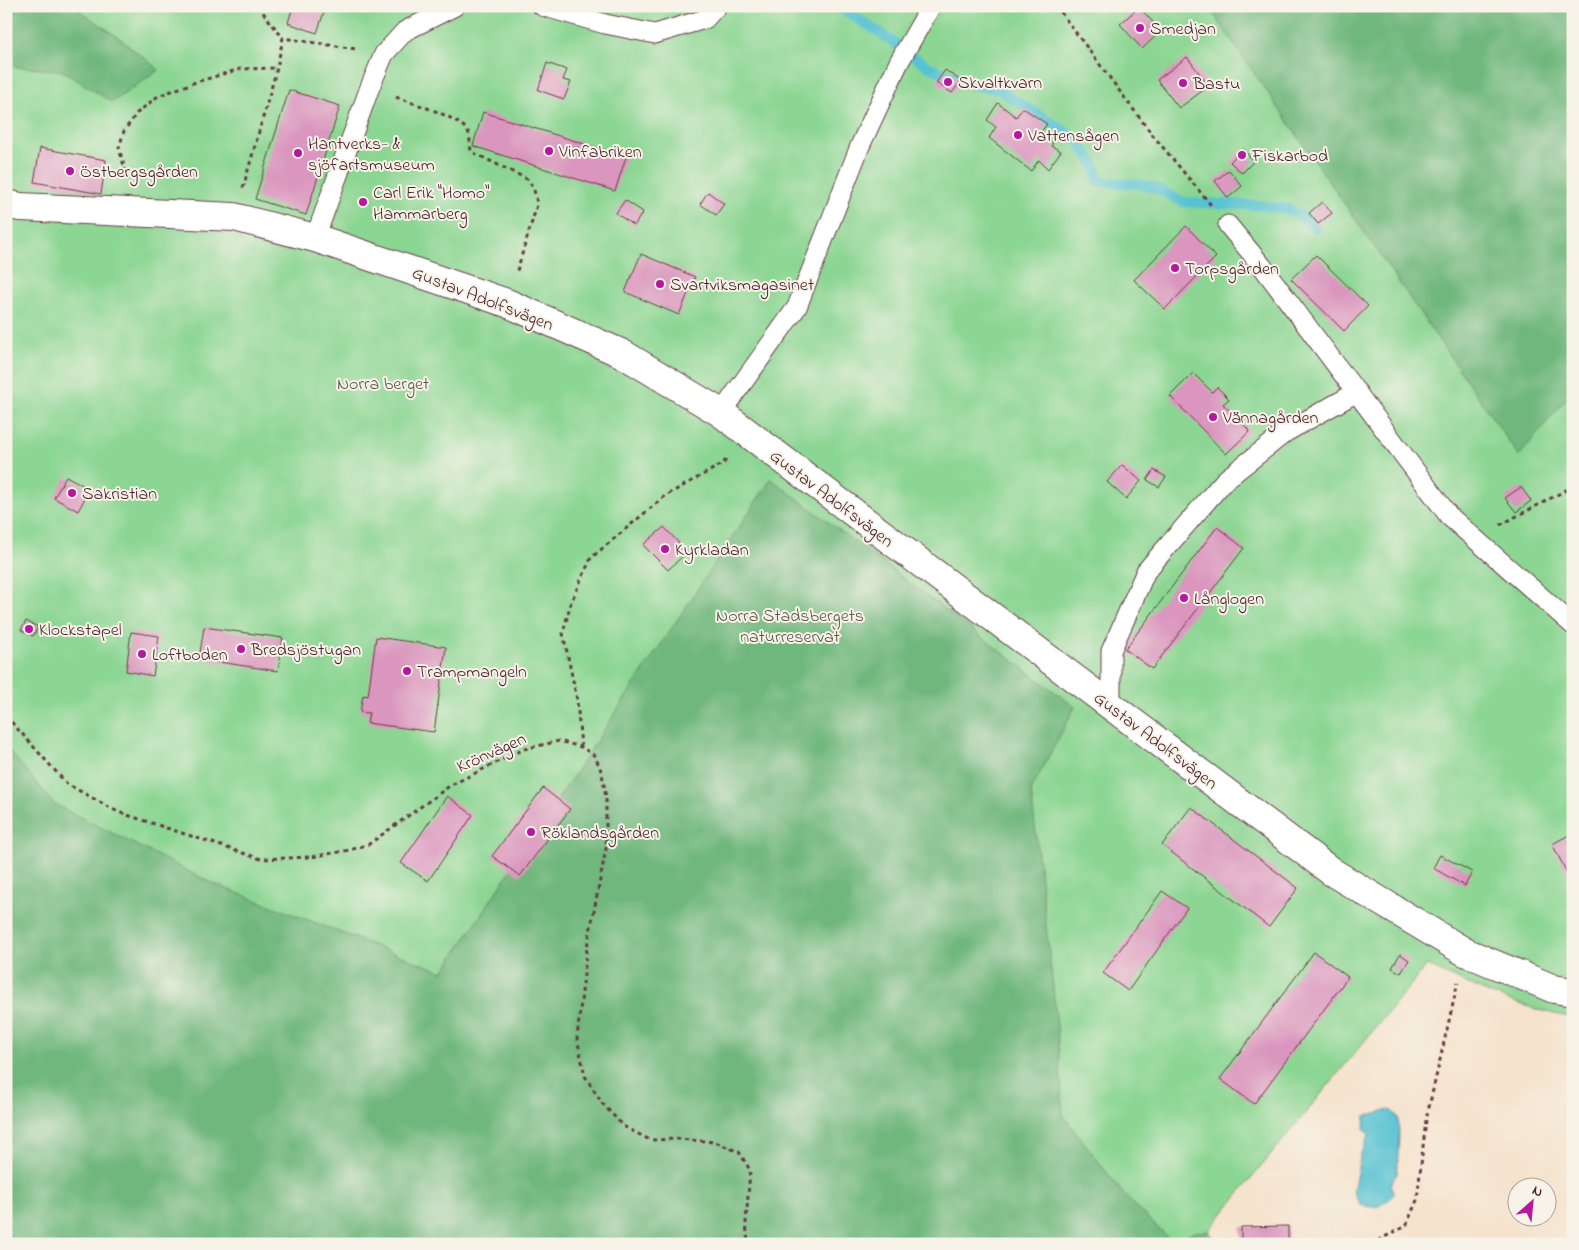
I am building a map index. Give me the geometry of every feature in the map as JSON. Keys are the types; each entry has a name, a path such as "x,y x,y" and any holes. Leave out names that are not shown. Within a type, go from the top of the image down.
{"street":[{"name":"Gustav Adolfsvägen","path":"6,204 20,207 234,217 315,238 507,303 623,354 721,413 1332,872 1465,952 1554,989 1573,992"}],"lane":[{"path":"315,238 370,87 384,54 406,31 455,6"},
{"path":"542,6 605,24 654,34 705,19 717,6"},
{"path":"721,413 797,307 860,146 899,62 931,6"},
{"path":"1228,225 1262,266 1449,516 1573,624"},
{"path":"1111,706 1110,652 1146,570 1225,480 1286,432 1357,392"}],"path":[{"path":"258,6 283,38 384,54"},
{"path":"1056,6 1151,134 1192,183"},
{"path":"234,217 277,68 283,38"},
{"path":"138,212 119,148 124,131 137,113 158,96 192,83 240,68 277,68"},
{"path":"370,87 452,119 467,130 470,137 469,146 472,152 527,179 532,185 536,205 507,303"},
{"path":"742,430 724,463 665,496 591,558 571,602 563,633 577,700 582,747 595,756 602,773 606,798 606,849 587,946 576,1038 585,1076 602,1103 624,1126 650,1140 678,1139 715,1142 739,1152 750,1170 746,1222 748,1244"},
{"path":"1471,535 1505,523 1572,487"},
{"name":"Krönvägen","path":"6,716 67,784 118,812 261,859 311,857 350,850 369,844 451,785 524,749 559,741 582,747"},
{"path":"1371,1244 1406,1226 1417,1200 1426,1120 1465,952"},
{"path":"1382,1240 1392,1244"}],"green space":[{"name":"Norra Stadsbergets naturreservat","path":"6,6 1573,6 1573,1018 1535,1009 1498,996 1462,982 1427,965 1210,1229 1210,1244 6,1244"},
{"path":"6,6 73,6 118,37 159,70 112,102 63,71 9,66 6,64"},
{"path":"1208,6 1573,6 1573,390 1519,456"},
{"path":"771,479 1075,707 1031,790 1057,1025 1063,1115 1125,1196 1172,1242 1195,1232 1207,1231 1222,1244 6,1244 6,747 54,804 212,883 443,972"}],"water":[{"path":"1390,1109 1398,1117 1399,1134 1397,1174 1390,1184 1394,1194 1379,1206 1360,1205 1353,1191 1361,1153 1369,1134 1364,1128 1365,1116"}],"building":[{"path":"293,6 308,6 324,12 317,33 288,23"},
{"name":"Smedjan","path":"1139,7 1161,31 1142,49 1120,24"},
{"name":"Bastu","path":"1187,57 1209,86 1179,108 1157,80"},
{"path":"547,63 567,70 563,80 571,82 564,99 538,90"},
{"name":"Skvaltkvarn","path":"945,70 961,81 952,93 936,83"},
{"name":"Hantverks- & sjöfartsmuseum","path":"289,90 340,106 306,215 255,199"},
{"name":"Vattensågen","path":"998,103 1016,117 1023,108 1047,124 1041,132 1053,143 1051,146 1061,151 1048,169 1039,160 1031,171 989,138 996,127 987,120"},
{"name":"Vinfabriken","path":"483,112 626,157 615,191 473,146"},
{"name":"Östbergsgården","path":"40,148 106,160 101,194 34,182"},
{"name":"Fiskarbod","path":"1242,149 1254,161 1242,173 1230,162"},
{"path":"1229,170 1242,186 1228,198 1215,181"},
{"path":"708,192 724,204 716,215 700,204"},
{"path":"625,200 643,212 634,226 616,213"},
{"path":"1322,202 1332,213 1318,224 1309,213"},
{"name":"Torpsgården","path":"1186,226 1216,257 1165,309 1134,280"},
{"name":"Svartviksmagasinet","path":"641,254 695,277 679,315 625,292"},
{"path":"1316,255 1368,306 1344,331 1291,279"},
{"name":"Vännagården","path":"1193,373 1212,392 1217,387 1229,399 1223,404 1250,431 1226,454 1170,396"},
{"path":"1122,465 1141,481 1126,499 1107,482"},
{"path":"1154,470 1166,477 1159,487 1147,480"},
{"name":"Sakristian","path":"66,476 90,489 78,511 54,498"},
{"path":"1521,487 1531,501 1516,512 1505,498"},
{"name":"Kyrkladan","path":"664,527 687,552 668,570 643,545"},
{"name":"Långlogen","path":"1217,527 1244,548 1152,669 1125,649"},
{"name":"Klockstapel","path":"26,621 38,627 33,636 21,630"},
{"name":"Bredsjöstugan","path":"204,627 283,638 278,671 199,659"},
{"name":"Loftboden","path":"131,632 159,636 153,676 126,671"},
{"name":"Trampmangeln","path":"376,637 446,647 434,732 367,723 369,713 360,712 363,695 368,696"},
{"name":"Röklandsgården","path":"543,788 570,809 520,876 492,856"},
{"path":"447,796 473,815 428,881 401,863"},
{"path":"1191,807 1298,888 1269,927 1162,845"},
{"path":"1573,833 1573,884 1552,844"},
{"path":"1440,855 1472,872 1465,886 1433,868"},
{"path":"1162,891 1187,908 1128,991 1103,973"},
{"path":"1314,952 1348,977 1254,1104 1220,1079"},
{"path":"1400,954 1409,960 1401,973 1392,968"},
{"path":"1288,1226 1288,1244 1241,1244 1241,1227"}],"waterway":[{"path":"837,6 879,32 929,67 975,85 997,89 1059,127 1078,141 1092,161 1100,182 1137,184 1156,188 1183,202 1266,206 1292,210 1316,228"}],"place":[{"name":"Smedjan","path":"1140,28"},
{"name":"Skvaltkvarn","path":"948,82"},
{"name":"Bastu","path":"1183,83"},
{"name":"Vattensågen","path":"1018,135"},
{"name":"Vinfabriken","path":"549,151"},
{"name":"Hantverks- & sjöfartsmuseum","path":"298,153"},
{"name":"Fiskarbod","path":"1242,155"},
{"name":"Östbergsgården","path":"70,171"},
{"name":"Carl Erik \"Homo\" Hammarberg","path":"363,202"},
{"name":"Torpsgården","path":"1175,268"},
{"name":"Svartviksmagasinet","path":"660,284"},
{"name":"Vännagården","path":"1213,417"},
{"name":"Sakristian","path":"72,493"},
{"name":"Kyrkladan","path":"665,549"},
{"name":"Långlogen","path":"1184,598"},
{"name":"Klockstapel","path":"29,629"},
{"name":"Bredsjöstugan","path":"241,649"},
{"name":"Loftboden","path":"142,654"},
{"name":"Trampmangeln","path":"407,671"},
{"name":"Röklandsgården","path":"531,832"}],"park label":[{"name":"Norra berget","path":"383,383"}]}
